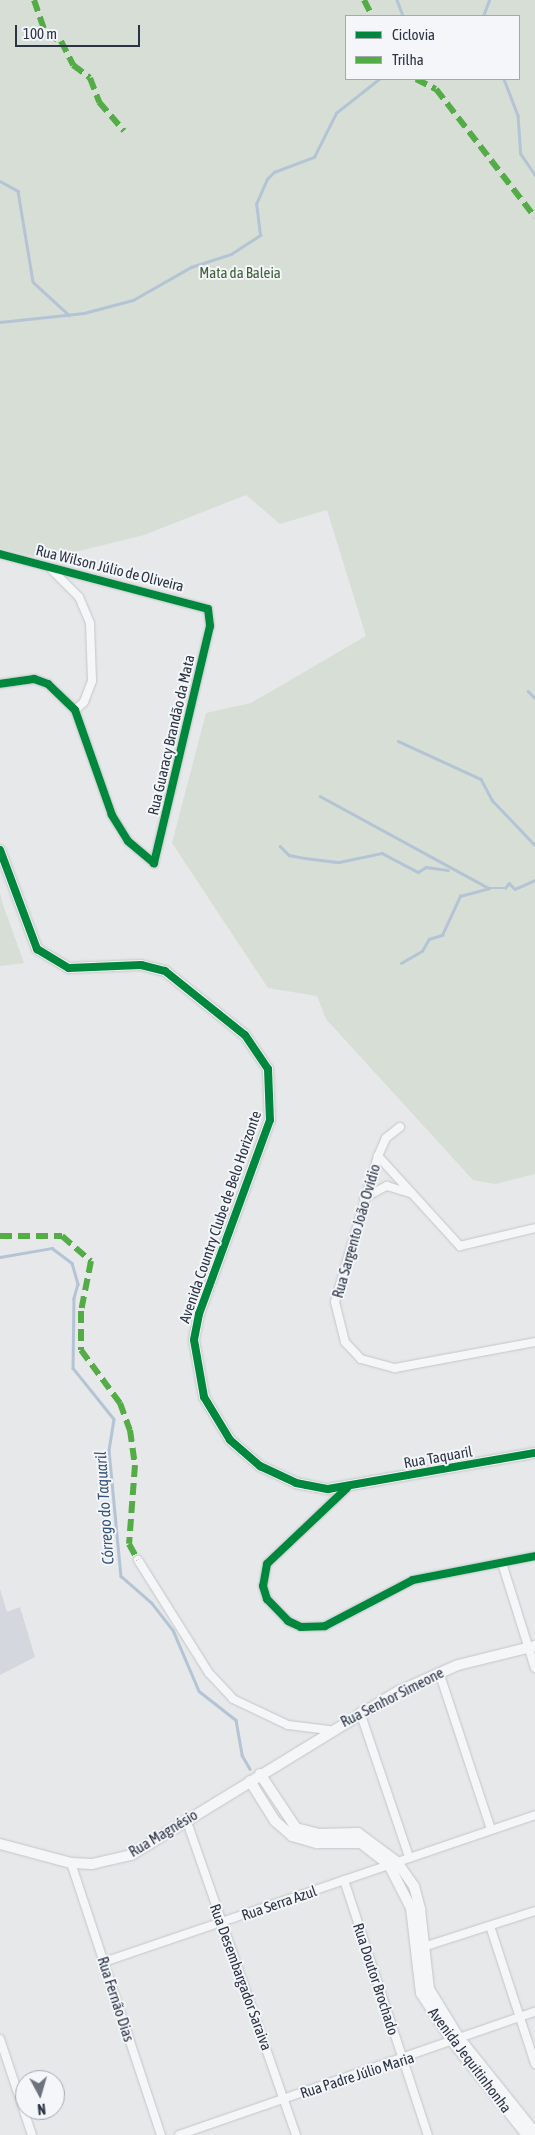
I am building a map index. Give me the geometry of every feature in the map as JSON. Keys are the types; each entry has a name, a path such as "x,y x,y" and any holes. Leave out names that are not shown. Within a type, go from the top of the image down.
{"street":[{"name":"Rua Wilson Júlio de Oliveira","path":"0,554 204,607 210,613"},
{"path":"0,684 20,679 41,682 74,710 84,702 92,681 90,623 78,597 48,567"},
{"name":"Rua Guaracy Brandão da Mata","path":"74,710 112,815 128,842 154,863 210,613"},
{"name":"Avenida Country Clube de Belo Horizonte","path":"0,850 38,948 69,968 141,965 166,971 244,1035 263,1056 271,1083 270,1120 199,1314 194,1340 196,1366 211,1412 242,1452 296,1483 346,1488"},
{"name":"Rua Sargento João Ovídio","path":"400,1127 386,1138 364,1198 334,1310 340,1334 361,1359 394,1368 535,1342"},
{"path":"378,1156 460,1246 535,1228"},
{"path":"364,1198 387,1186 414,1195"},
{"name":"Rua Taquaril","path":"346,1488 535,1453"},
{"path":"346,1488 267,1564 265,1592 288,1621 301,1627 325,1626 413,1580 535,1556"},
{"path":"138,1560 209,1673 233,1699 288,1725 329,1730"},
{"path":"502,1563 532,1647 535,1668"},
{"name":"Rua Senhor Simeone","path":"260,1774 360,1712 439,1672 532,1647"},
{"path":"439,1672 491,1829"},
{"path":"360,1712 409,1857"},
{"name":"Rua Magnésio","path":"0,1844 71,1863 92,1864 131,1855 260,1774"},
{"name":"Avenida Jequitinhonha","path":"260,1774 296,1828 312,1834 358,1833 393,1863 414,1886 420,1948 429,1989 456,2040 527,2135"},
{"name":"Avenida Jequitinhonha","path":"250,1781 275,1821 292,1836 318,1843 361,1843 393,1863"},
{"name":"Rua Serra Azul","path":"104,1962 491,1829 535,1816"},
{"name":"Rua Desembargador Saraiva","path":"186,1819 296,2135"},
{"name":"Rua Fernão Dias","path":"71,1863 162,2135"},
{"name":"Rua Doutor Brochado","path":"344,1880 428,2135"},
{"path":"420,1948 535,1911"},
{"path":"490,1926 535,2064"},
{"name":"Rua Padre Júlio Maria","path":"179,2135 402,2060 535,2012"},
{"path":"0,2039 32,2135"},
{"name":"Avenida Jequitinhonha","path":"456,2040 535,2133"}],"shaded area":[{"path":"0,1589 7,1612 20,1607 35,1657 0,1675"}],"green space":[{"name":"Mata da Baleia","path":"0,0 535,0 535,1174 495,1184 473,1180 326,1019 317,996 268,988 172,843 206,713 251,703 366,636 327,510 280,524 246,495 144,535 46,559 0,548"},
{"path":"0,893 3,905 24,963 0,966"}],"waterway":[{"path":"397,0 403,15"},
{"path":"483,15 489,0"},
{"path":"0,322 84,313 133,300 191,267 231,254 260,235 256,204 267,179 274,172 314,157 336,113 378,80"},
{"path":"504,80 518,115 521,154 535,175"},
{"path":"0,181 18,191 33,282 69,315"},
{"path":"528,691 535,698"},
{"path":"398,741 481,779 492,800 535,845"},
{"path":"320,796 489,888 505,888 509,883 515,889 535,880"},
{"path":"280,846 289,855 305,858 339,862 382,853 418,872 426,867 448,870"},
{"path":"401,963 422,951 429,939 442,935 460,896 489,888"},
{"name":"Córrego do Taquaril","path":"0,1257 52,1248 72,1263 78,1284 74,1298 73,1368 114,1419 109,1450 121,1576 151,1602 173,1630 199,1691 236,1720 242,1755 250,1769"}],"marked path":[{"path":"34,0 46,34 61,41 73,65 90,78 99,102 124,131"},
{"path":"364,0 372,15"},
{"path":"418,80 436,89 535,217"},
{"path":"0,1236 62,1236 91,1261 81,1311 81,1350 120,1403 130,1430 135,1465 129,1544 138,1560"}],"cycle path":[{"path":"0,554 208,609 210,626 154,863 128,841 112,815 75,710 48,684 34,679 0,684"},
{"path":"0,850 37,949 69,968 141,965 165,971 245,1035 268,1069 270,1120 199,1314 194,1340 204,1397 230,1440 260,1466 296,1483 328,1489 535,1453"},
{"path":"347,1488 267,1564 263,1586 267,1599 288,1621 301,1627 325,1626 413,1580 535,1556"}]}
